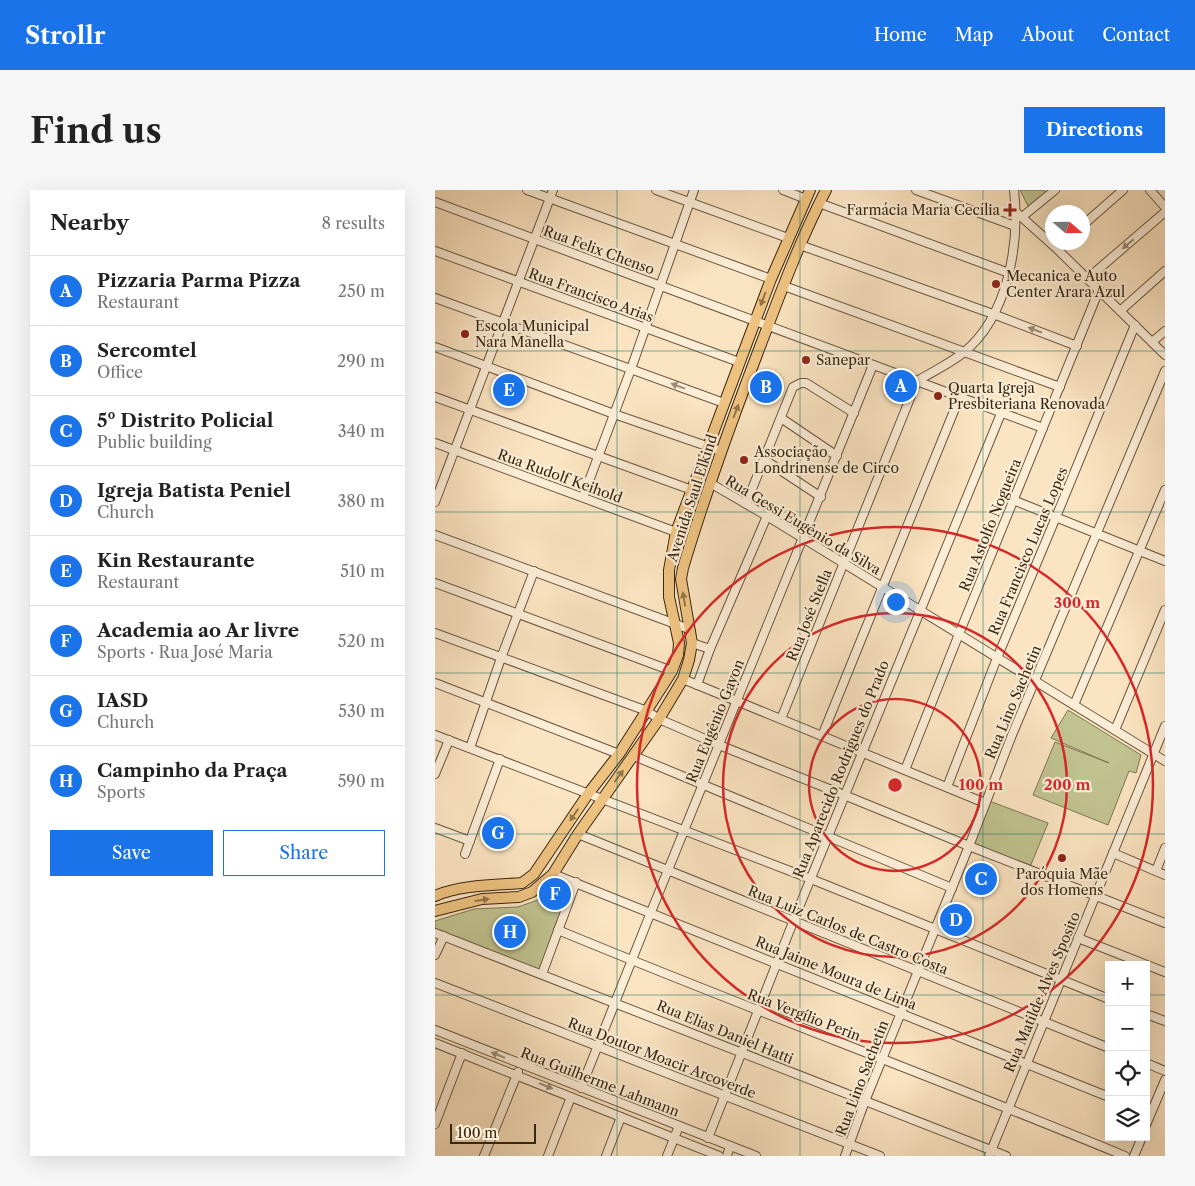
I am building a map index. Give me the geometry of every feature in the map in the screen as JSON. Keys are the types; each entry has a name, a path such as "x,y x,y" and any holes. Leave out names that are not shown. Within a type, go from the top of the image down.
{"main road":[{"name":"Avenida Saul Elkind","path":"435,911 482,899 519,897 532,892 553,874 602,798 659,719 683,679 692,643 681,579 683,568 709,483 768,326 800,245 826,190"},
{"name":"Avenida Saul Elkind","path":"438,892 522,883 534,874 588,794 619,754 672,671 678,655 679,643 669,597 669,570 676,532 771,279 808,194"},
{"path":"503,884 504,898"}],"street":[{"path":"527,190 771,279"},
{"path":"435,502 553,190"},
{"path":"656,190 788,238"},
{"path":"583,497 631,369 694,190"},
{"path":"783,190 808,194"},
{"path":"916,190 1015,226"},
{"path":"1015,190 1020,215 1045,234"},
{"path":"917,380 943,367 964,353 980,336 993,314 1009,273 1015,226 1020,215 1055,190"},
{"path":"1090,219 1123,190"},
{"path":"1150,190 1165,207"},
{"name":"Rua Felix Chenso","path":"435,202 1043,428"},
{"path":"819,203 1009,273"},
{"path":"1087,279 1165,212"},
{"path":"800,245 1077,346"},
{"path":"1063,250 1087,279 1165,355"},
{"name":"Rua Francisco Arias","path":"435,251 739,362"},
{"path":"1120,310 1165,271"},
{"path":"784,286 1060,387"},
{"name":"Rua Astolfo Nogueira","path":"905,770 1099,290"},
{"path":"435,298 724,403"},
{"name":"Rua Francisco Lucas Lopes","path":"947,787 997,658 1135,325"},
{"path":"1152,342 1165,331"},
{"path":"435,347 614,414 721,451"},
{"name":"Rua Eugênio Gayon","path":"581,1088 614,1002 821,497 873,365"},
{"name":"Rua Lino Sachetin","path":"845,1156 865,1101 985,803 1165,370"},
{"name":"Rua José Stella","path":"781,719 917,380"},
{"path":"746,504 793,387 806,383 854,413"},
{"path":"822,736 960,396"},
{"path":"435,397 692,490"},
{"name":"Rua Aparecido Rodrigues do Prado","path":"708,1138 844,795 1002,412"},
{"path":"781,418 837,456"},
{"name":"Rua Rudolf Keihold","path":"435,443 676,532"},
{"path":"765,460 821,497"},
{"name":"Rua Gessi Eugênio da Silva","path":"709,483 767,516 803,540 1165,761"},
{"path":"1075,705 1165,490"},
{"path":"1013,500 1165,560"},
{"path":"697,685 710,649 767,516"},
{"path":"435,534 689,630"},
{"path":"470,748 485,702 534,571"},
{"path":"435,583 672,671"},
{"path":"1115,730 1165,610"},
{"path":"435,633 647,711 659,719 719,745 1165,923"},
{"path":"692,643 710,649"},
{"path":"683,679 985,803"},
{"path":"435,682 619,754"},
{"name":"Rua Matilde Alves Sposito","path":"990,1153 1165,726"},
{"path":"435,735 685,829 1105,997"},
{"path":"435,774 449,740"},
{"path":"634,756 952,888"},
{"path":"465,854 500,759"},
{"path":"435,828 470,841"},
{"name":"Rua Luiz Carlos de Castro Costa","path":"578,834 1105,1046"},
{"path":"1156,871 1165,848"},
{"path":"1113,853 1165,874"},
{"name":"Rua Jaime Moura de Lima","path":"553,874 1106,1096"},
{"path":"542,974 576,882"},
{"name":"Rua Vergílio Perin","path":"558,930 1125,1156"},
{"name":"Rua Elias Daniel Hatti","path":"435,933 865,1101 990,1153 1006,1156"},
{"path":"435,955 444,936"},
{"path":"1078,938 1165,972"},
{"name":"Rua Doutor Moacir Arcoverde","path":"435,983 880,1156"},
{"path":"1150,1015 1165,1021"},
{"name":"Rua Guilherme Lahmann","path":"435,1030 756,1156"},
{"path":"435,1043 719,1156"},
{"path":"435,1124 462,1053"},
{"path":"484,1156 521,1064"},
{"path":"1150,1065 1165,1071"},
{"path":"1150,1109 1165,1080"},
{"path":"547,1156 571,1097"},
{"path":"606,1156 621,1117"},
{"path":"667,1156 679,1126"},
{"path":"1134,1156 1140,1141"},
{"path":"727,1156 730,1146"}],"green space":[{"path":"1020,190 1044,190 1046,192 1029,208"},
{"path":"1068,710 1141,755 1136,773 1129,771 1108,825 1033,795 1055,742 1109,763 1051,738"},
{"path":"989,801 1048,823 1030,867 974,844 973,839"},
{"path":"552,881 570,887 540,970 435,929 435,921 474,909 518,907 538,900"}],"place":[{"name":"Farmácia Maria Cecília","path":"1010,210"},
{"name":"Mecanica e Auto Center Arara Azul","path":"996,284"},
{"name":"Escola Municipal Nara Manella","path":"465,334"},
{"name":"Sanepar","path":"806,360"},
{"name":"Pizzaria Parma Pizza","path":"901,386"},
{"name":"Sercomtel","path":"766,387"},
{"name":"Kin Restaurante","path":"509,390"},
{"name":"Quarta Igreja Presbiteriana Renovada","path":"938,396"},
{"name":"Associação Londrinense de Circo","path":"744,460"},
{"name":"IASD","path":"498,833"},
{"name":"Paróquia Mãe dos Homens","path":"1062,858"},
{"name":"5º Distrito Policial","path":"981,879"},
{"name":"Academia ao Ar livre","path":"555,894"},
{"name":"Igreja Batista Peniel","path":"956,920"},
{"name":"Campinho da Praça","path":"510,932"}]}
